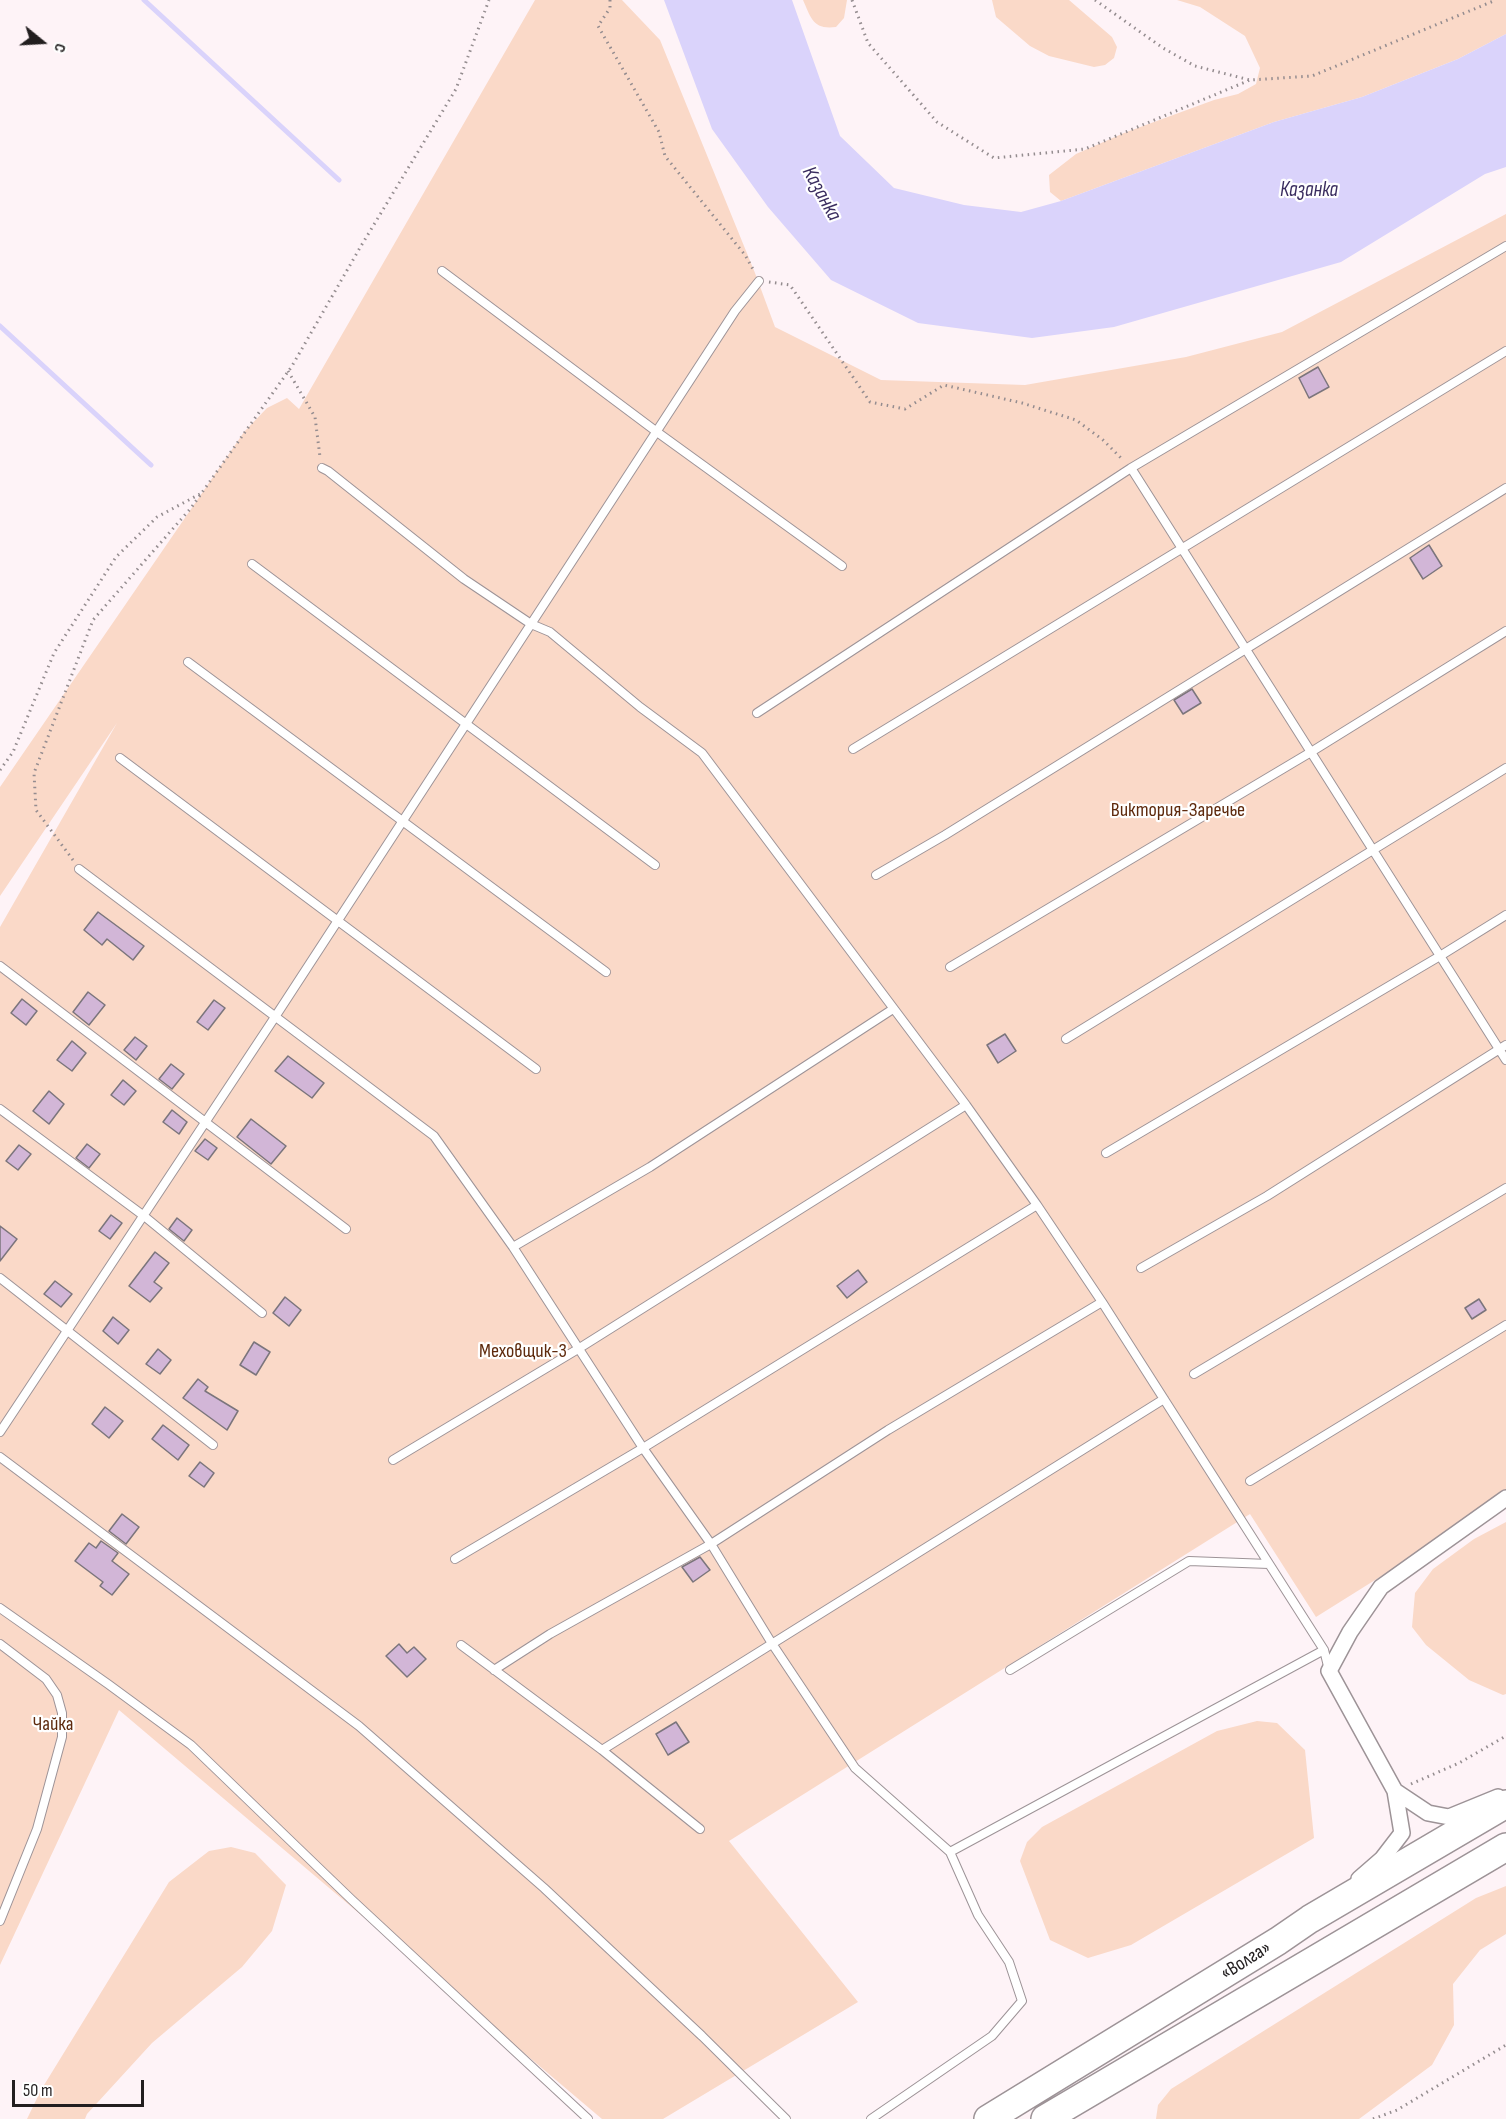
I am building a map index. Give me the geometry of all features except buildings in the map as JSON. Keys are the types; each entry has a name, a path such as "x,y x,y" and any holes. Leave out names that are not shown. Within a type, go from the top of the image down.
{"highway":[{"name":"«Волга»","path":"988,2119 1278,1941 1310,1919 1506,1804"},
{"name":"«Волга»","path":"1045,2119 1506,1847"}],"street":[{"path":"1310,1919 1382,1859 1402,1833 1395,1791 1329,1671 1350,1632 1381,1587 1506,1498"},
{"path":"1395,1791 1428,1813 1449,1817 1506,1794"}],"lane":[{"path":"758,713 1131,468 1506,246"},
{"path":"442,271 657,432 842,566"},
{"path":"0,1432 276,1017 735,311 759,281"},
{"path":"853,749 1506,351"},
{"path":"322,468 464,579 531,624 550,632 640,707 702,753 966,1105 1037,1205 1102,1302 1324,1650 1329,1671"},
{"path":"1131,468 1440,956 1503,1047 1506,1060"},
{"path":"876,875 945,835 1506,488"},
{"path":"252,564 655,865"},
{"path":"950,967 1311,752 1506,631"},
{"path":"188,662 606,972"},
{"path":"120,758 536,1069"},
{"path":"1066,1039 1506,768"},
{"path":"79,869 434,1136 513,1247 643,1448 711,1544 771,1642 855,1768 950,1852 978,1915 1008,1962 1022,2001 992,2036 871,2119"},
{"path":"1106,1153 1506,915"},
{"path":"0,966 346,1229"},
{"path":"513,1247 650,1167 893,1009"},
{"path":"1141,1268 1267,1196 1503,1047"},
{"path":"393,1460 578,1349 966,1105"},
{"path":"0,1109 144,1216 262,1313"},
{"path":"1194,1374 1506,1188"},
{"path":"455,1559 643,1448 1037,1205"},
{"path":"0,1278 213,1445"},
{"path":"494,1670 550,1634 711,1544 888,1430 1102,1302"},
{"path":"1250,1481 1506,1325"},
{"path":"602,1750 771,1642 1164,1399"},
{"path":"0,1457 359,1726 544,1888 702,2036 786,2119"},
{"path":"1010,1670 1188,1561 1269,1564"},
{"path":"0,1608 190,1745 352,1900 588,2119"},
{"path":"0,1644 46,1679 57,1695 62,1713 62,1737 38,1829 0,1922"},
{"path":"460,1645 602,1750 700,1829"},
{"path":"950,1852 1324,1650"}],"path":[{"path":"79,869 36,810 34,773 93,620 201,494 288,371 456,89 489,0"},
{"path":"610,0 610,8 598,26 659,132 665,156 745,255 759,281 790,285 870,402 905,409 944,385 1022,403 1076,420 1103,440 1131,468"},
{"path":"852,0 868,43 937,122 994,158 1085,149 1250,80"},
{"path":"1095,0 1163,48 1195,66 1250,80 1312,76 1496,0"},
{"path":"288,371 315,417 322,468"},
{"path":"0,770 13,752 54,653 116,557 157,517 201,494"},
{"path":"1395,1791 1459,1763 1506,1736"},
{"path":"1373,2119 1397,2110 1506,2045"}],"green space":[{"name":"Меховщик-3","path":"535,0 622,0 660,40 775,327 881,380 1025,385 1186,357 1282,332 1506,214 1506,1498 1316,1617 1250,1514 729,1841 858,2002 663,2119 602,2119 119,1710 0,1965 0,927 117,723 0,896 0,787 244,432 267,408 287,398 299,409"},
{"path":"803,0 847,0 844,18 836,27 822,27 811,17"},
{"path":"992,0 1069,0 1112,37 1117,47 1114,58 1105,65 1094,67 1049,56 1030,46 996,17"},
{"path":"1177,0 1506,0 1506,34 1458,59 1362,97 1274,122 1061,201 1050,192 1049,175 1076,154 1124,133 1214,100 1238,94 1256,84 1260,68 1245,36 1200,7"},
{"path":"1506,1522 1506,1694 1503,1695 1469,1680 1426,1645 1412,1627 1415,1593 1433,1569 1474,1539"},
{"path":"1257,1721 1277,1723 1305,1750 1314,1838 1131,1945 1088,1958 1050,1940 1020,1861 1027,1842 1042,1827 1217,1731"},
{"path":"231,1847 255,1853 286,1885 272,1931 242,1967 152,2043 87,2114 85,2119 27,2119 41,2090 169,1882 209,1851"},
{"path":"1506,1886 1506,1934 1480,1950 1453,1984 1454,2025 1432,2065 1359,2119 1156,2119 1158,2105 1171,2089 1476,1898"}],"water":[{"name":"Казанка","path":"664,0 792,0 840,136 894,188 964,205 1021,212 1061,201 1274,122 1362,97 1458,59 1506,34 1506,167 1485,174 1341,262 1114,327 1032,338 918,323 831,280 768,207 712,129"}],"waterway":[{"path":"144,0 339,180"},
{"path":"0,326 151,465"}],"park label":[{"name":"Виктория-Заречье","path":"1178,811"},
{"name":"Чайка","path":"53,1725"}]}
